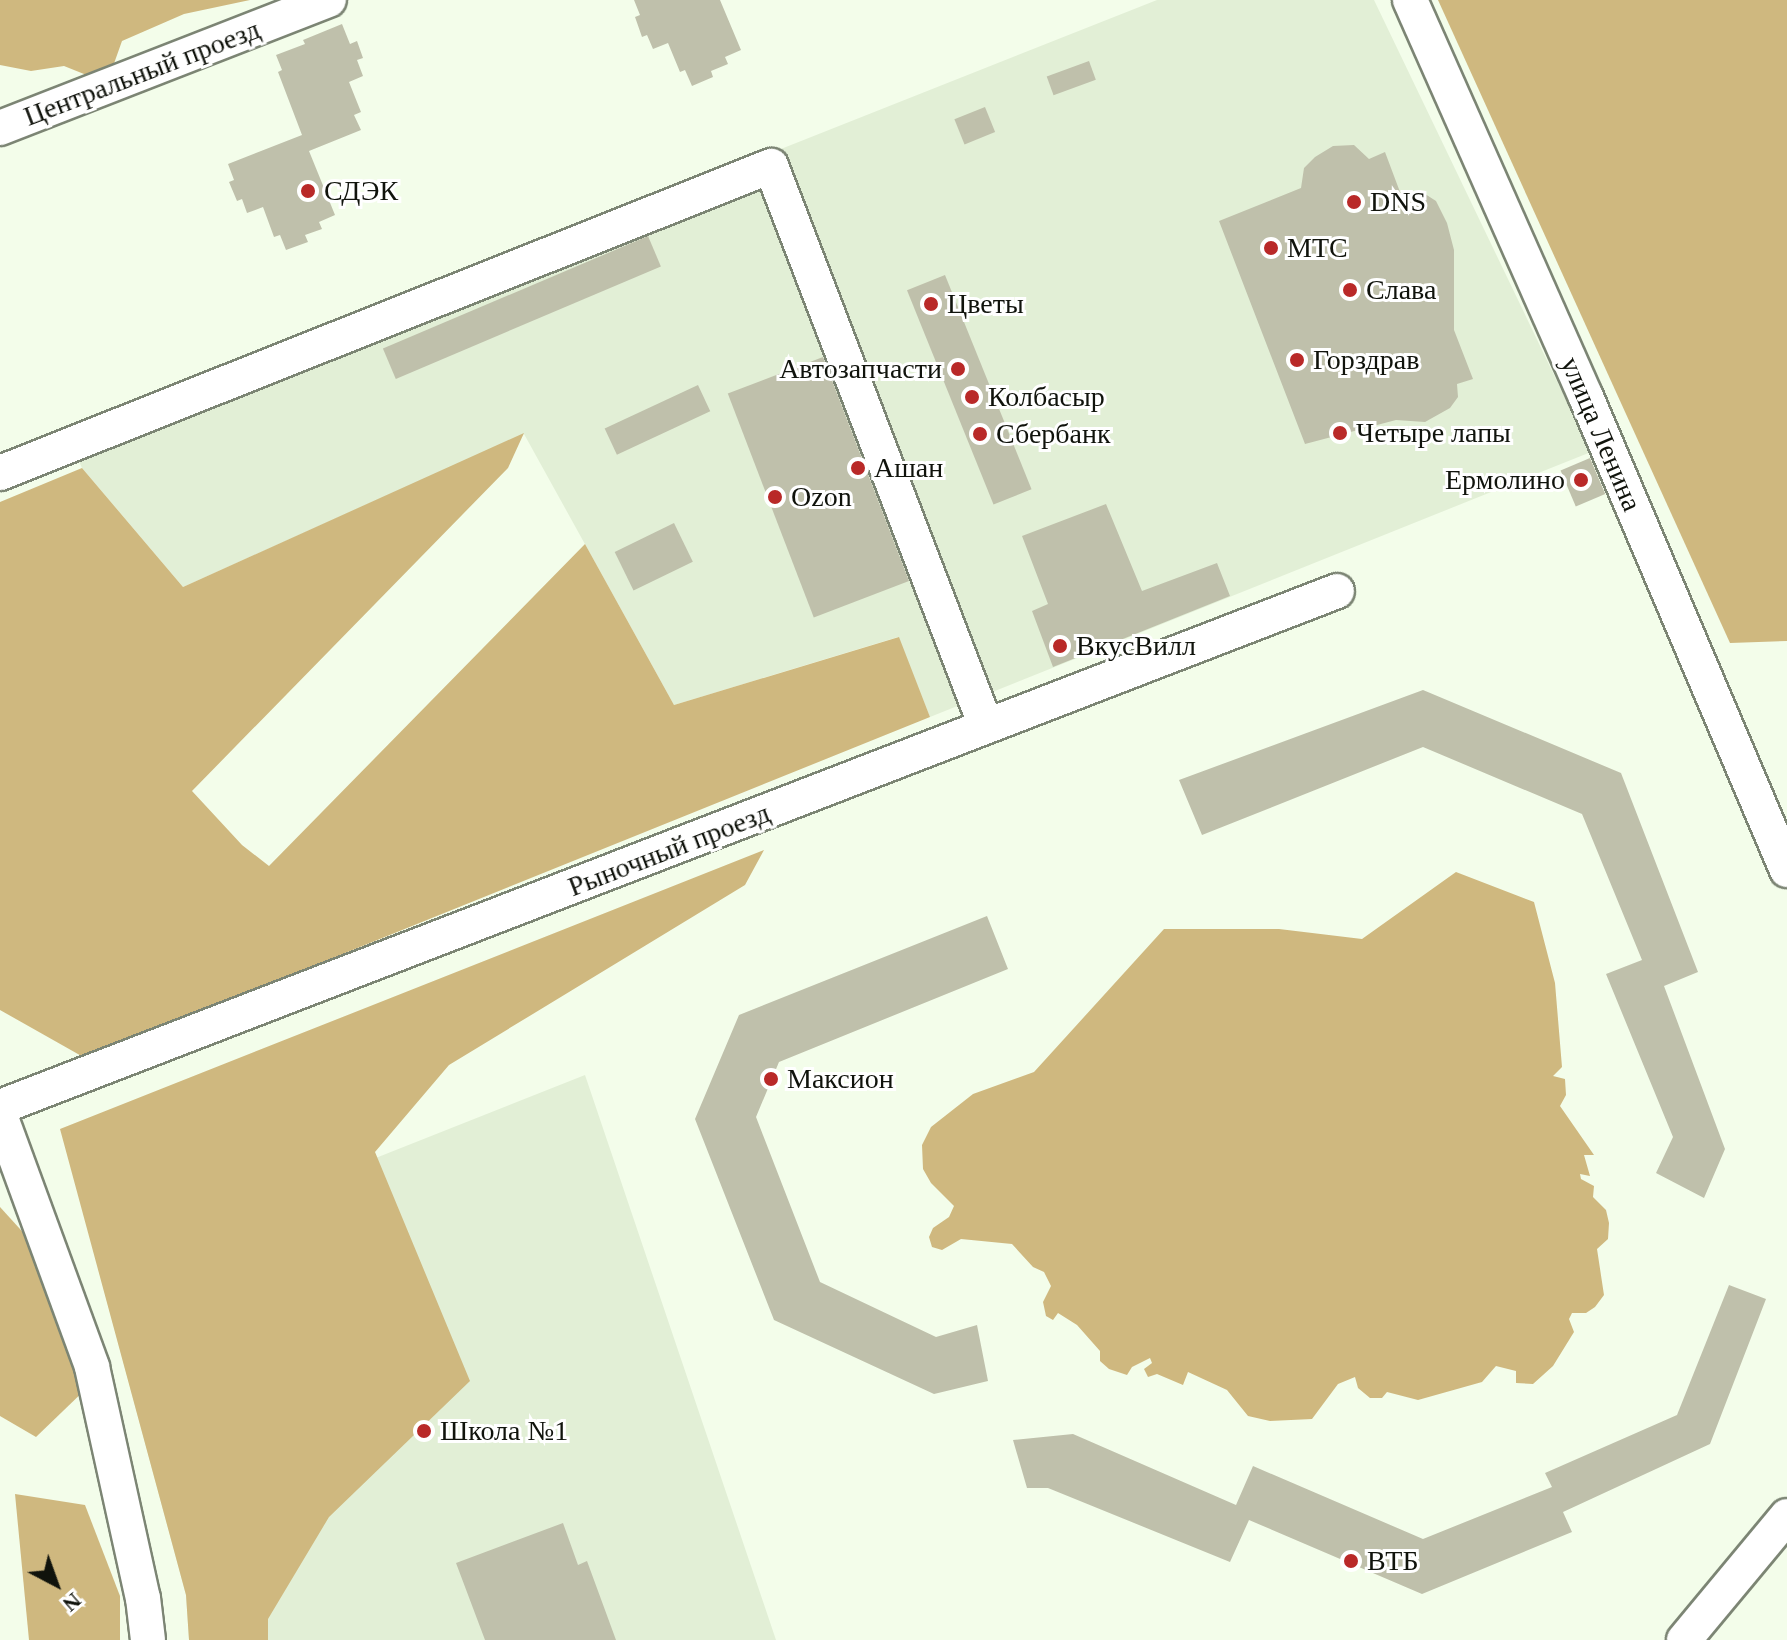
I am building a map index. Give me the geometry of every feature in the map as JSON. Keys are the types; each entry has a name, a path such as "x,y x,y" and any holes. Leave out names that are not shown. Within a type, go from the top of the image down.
{"street":[{"name":"Центральный проезд","path":"0,128 329,0"},
{"name":"улица Ленина","path":"1410,0 1592,411 1787,870"},
{"path":"0,473 771,166 986,726"},
{"name":"Рыночный проезд","path":"0,1107 1337,591"},
{"path":"0,1115 92,1367 143,1598 148,1640"},
{"path":"1684,1640 1787,1516"}],"shaded area":[{"path":"0,0 250,0 184,14 122,41 111,72 89,76 64,66 31,71 0,65"},
{"path":"1157,0 1374,0 1591,452 930,717 898,637 674,705 524,434 183,587 82,468 66,432"},
{"path":"1438,0 1787,0 1787,641 1730,643"},
{"path":"524,433 508,468 192,791 242,845 269,866 585,544 674,705 899,637 930,717 85,1058 0,1010 0,502 82,468 183,587"},
{"path":"764,850 745,885 449,1065 375,1152 470,1381 329,1517 268,1619 268,1640 189,1640 186,1595 60,1129"},
{"path":"1456,872 1534,902 1555,983 1562,1067 1553,1076 1565,1079 1566,1095 1560,1106 1594,1155 1584,1155 1590,1176 1580,1174 1581,1179 1594,1186 1593,1197 1606,1210 1609,1223 1608,1239 1597,1249 1604,1295 1586,1313 1572,1313 1569,1319 1574,1332 1553,1366 1533,1384 1516,1383 1516,1371 1496,1366 1482,1382 1418,1400 1387,1392 1382,1398 1370,1398 1358,1388 1355,1377 1338,1384 1312,1419 1270,1421 1248,1416 1227,1390 1188,1372 1183,1385 1157,1374 1148,1377 1144,1369 1152,1363 1150,1358 1132,1367 1127,1375 1109,1369 1100,1361 1100,1351 1077,1325 1058,1313 1053,1320 1046,1316 1043,1302 1051,1286 1044,1272 1033,1267 1012,1244 961,1239 942,1250 932,1247 929,1237 933,1228 949,1217 954,1206 931,1183 923,1169 922,1145 931,1127 973,1094 1034,1072 1164,929 1279,929 1362,939"},
{"name":"Школа №1","path":"585,1075 776,1640 189,1640 186,1595 98,1268"},
{"path":"0,1207 60,1273 89,1386 36,1437 0,1416"},
{"path":"15,1494 85,1505 120,1596 120,1640 29,1640"}],"building":[{"path":"634,0 720,0 741,50 725,57 728,64 711,71 713,77 692,86 685,70 680,72 668,43 653,49 647,35 642,37 635,17 640,15"},
{"path":"342,24 350,44 357,41 363,58 357,60 363,76 349,82 361,112 354,115 361,130 309,151 335,215 319,222 322,229 305,235 308,242 286,250 280,235 274,237 263,207 247,213 242,199 237,201 229,182 234,180 228,164 302,135 278,72 282,70 276,55"},
{"path":"1089,61 1096,80 1054,95 1047,76"},
{"path":"985,107 995,132 965,144 954,119"},
{"name":"Слава","path":"1354,145 1369,159 1385,152 1400,192 1422,192 1436,201 1447,223 1454,250 1454,330 1473,379 1457,384 1458,397 1450,408 1425,422 1396,420 1305,444 1219,221 1301,188 1304,168 1315,157 1333,146"},
{"path":"648,236 661,266 396,379 383,349"},
{"path":"945,275 1032,489 994,505 907,290"},
{"path":"823,357 909,581 814,618 728,394"},
{"path":"698,385 710,411 617,455 605,429"},
{"path":"1590,458 1605,494 1576,506 1561,471"},
{"path":"1106,504 1142,591 1217,563 1230,596 1053,667 1032,611 1048,604 1022,536"},
{"path":"674,523 693,562 634,591 615,552"},
{"path":"1423,690 1621,773 1698,972 1664,986 1725,1149 1704,1198 1656,1173 1673,1137 1606,974 1642,960 1582,814 1423,747 1202,835 1179,780"},
{"path":"987,916 1008,969 779,1062 756,1117 820,1282 936,1337 977,1325 988,1381 934,1394 774,1320 695,1119 739,1015"},
{"path":"1729,1285 1766,1299 1710,1444 1563,1512 1572,1532 1422,1594 1249,1520 1230,1562 1048,1488 1027,1488 1013,1440 1073,1434 1236,1505 1253,1466 1423,1539 1552,1487 1545,1473 1677,1415"},
{"path":"563,1523 578,1565 587,1561 616,1640 485,1640 456,1563"}],"place":[{"name":"СДЭК","path":"308,191"},
{"name":"DNS","path":"1354,202"},
{"name":"МТС","path":"1271,248"},
{"name":"Слава","path":"1350,290"},
{"name":"Цветы","path":"931,304"},
{"name":"Горздрав","path":"1297,360"},
{"name":"Автозапчасти","path":"958,369"},
{"name":"Колбасыр","path":"972,397"},
{"name":"Четыре лапы","path":"1340,433"},
{"name":"Сбербанк","path":"980,434"},
{"name":"Ашан","path":"858,468"},
{"name":"Ермолино","path":"1581,480"},
{"name":"Ozon","path":"775,497"},
{"name":"ВкусВилл","path":"1060,646"},
{"name":"Максион","path":"771,1079"},
{"name":"Школа №1","path":"424,1431"},
{"name":"ВТБ","path":"1351,1561"}]}
